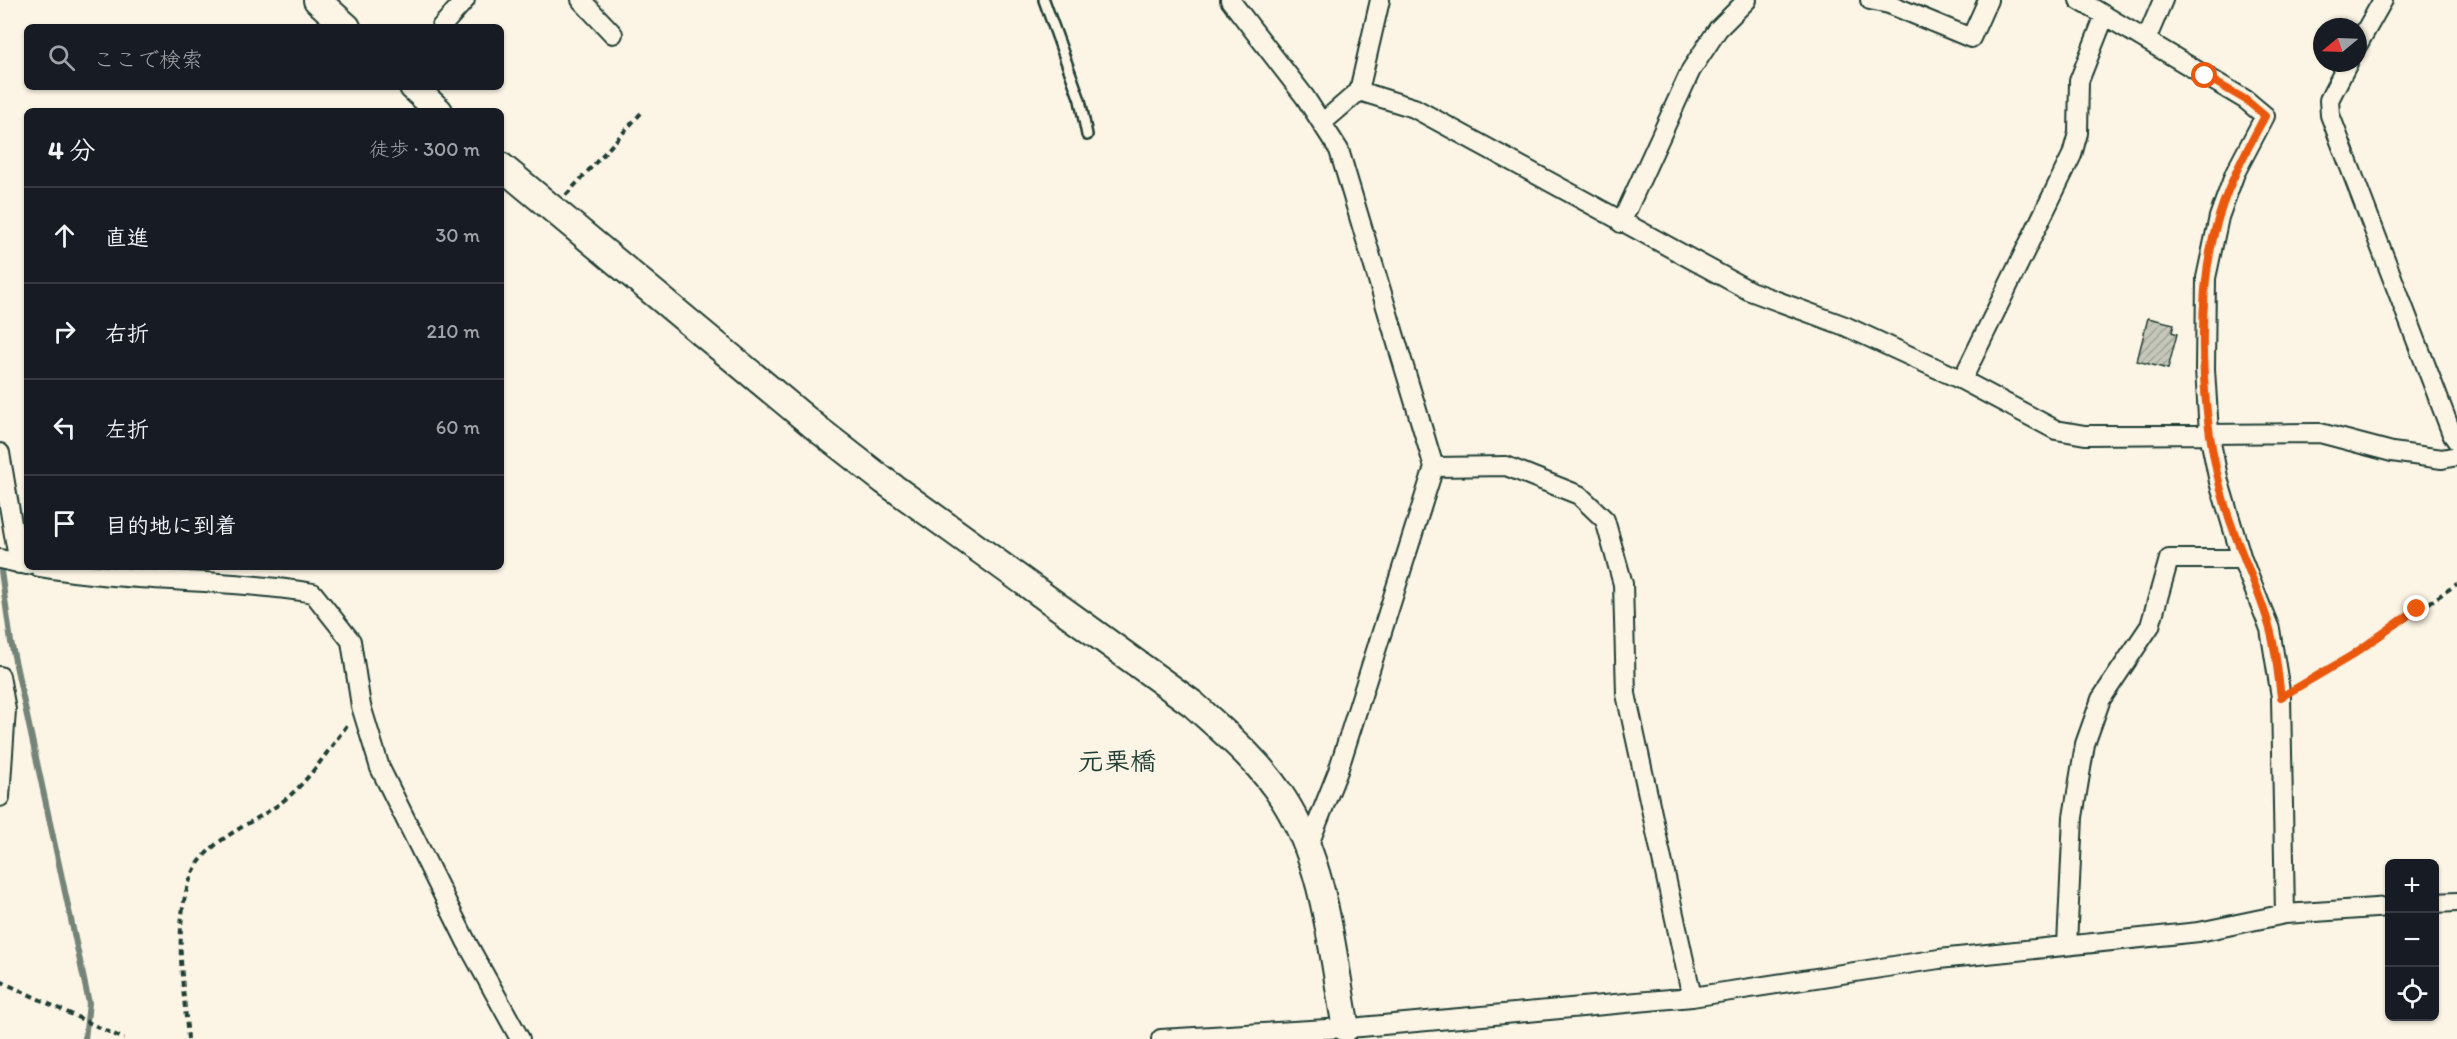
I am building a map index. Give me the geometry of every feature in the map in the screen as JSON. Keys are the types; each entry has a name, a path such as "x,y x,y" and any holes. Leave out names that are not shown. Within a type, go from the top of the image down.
{"street":[{"path":"317,0 344,24"},
{"path":"444,24 465,0"},
{"path":"581,0 613,34"},
{"path":"1230,0 1305,97 1339,150 1434,467 1338,771 1307,849"},
{"path":"1322,123 1359,91 1380,0"},
{"path":"1621,223 1691,70 1718,29 1747,0"},
{"path":"1870,0 1889,4 1971,38 1989,0"},
{"path":"2079,0 2246,100 2265,116 2235,172 2219,217 2206,278 2205,369 2209,433 2225,504 2242,559 2270,629 2281,697 2285,914"},
{"path":"2146,40 2163,0"},
{"path":"2367,28 2383,0"},
{"path":"1962,380 2072,155 2078,133 2079,81 2105,15"},
{"path":"2343,72 2329,100 2330,115 2452,434 2457,441"},
{"path":"416,90 436,108"},
{"path":"1359,91 1414,108 1621,223 1750,291 1845,326 1962,380 2056,430 2085,435 2320,433 2392,452 2442,459 2457,456"},
{"path":"504,168 855,459 1193,704 1259,767 1285,800 1307,849 1356,1031"},
{"path":"0,453 15,562"},
{"path":"1434,467 1506,466 1579,495 1605,520 1623,584 1626,694 1692,997"},
{"path":"2067,945 2073,817 2085,744 2101,699 2150,626 2169,559 2242,559"},
{"path":"57,570 86,575 177,583 260,584 313,593 351,641 360,706 380,768 467,943 520,1039"},
{"path":"0,676 6,710 0,797"},
{"path":"2439,903 2457,902"},
{"path":"1161,1039 1356,1031 1692,997 1939,959 2199,932 2285,914 2385,907"}],"lane":[{"path":"1044,0 1080,100 1087,135"}],"path":[{"path":"554,209 642,112"},
{"path":"2281,697 2351,656 2457,584"},
{"path":"188,1039 180,938 185,903 195,869 209,849 288,797 315,768 360,706"},
{"path":"0,981 124,1039"}],"building":[{"path":"2148,318 2174,324 2172,332 2177,334 2168,369 2137,361"}],"waterway":[{"path":"0,564 11,642 89,1003 85,1039"}],"district":[{"name":"元栗橋","path":"1117,761"}],"route":[{"path":"2205,76 2246,100 2265,116 2235,172 2219,217 2206,278 2205,369 2209,433 2219,482 2242,559 2270,629 2281,697 2351,656 2417,609"}]}
